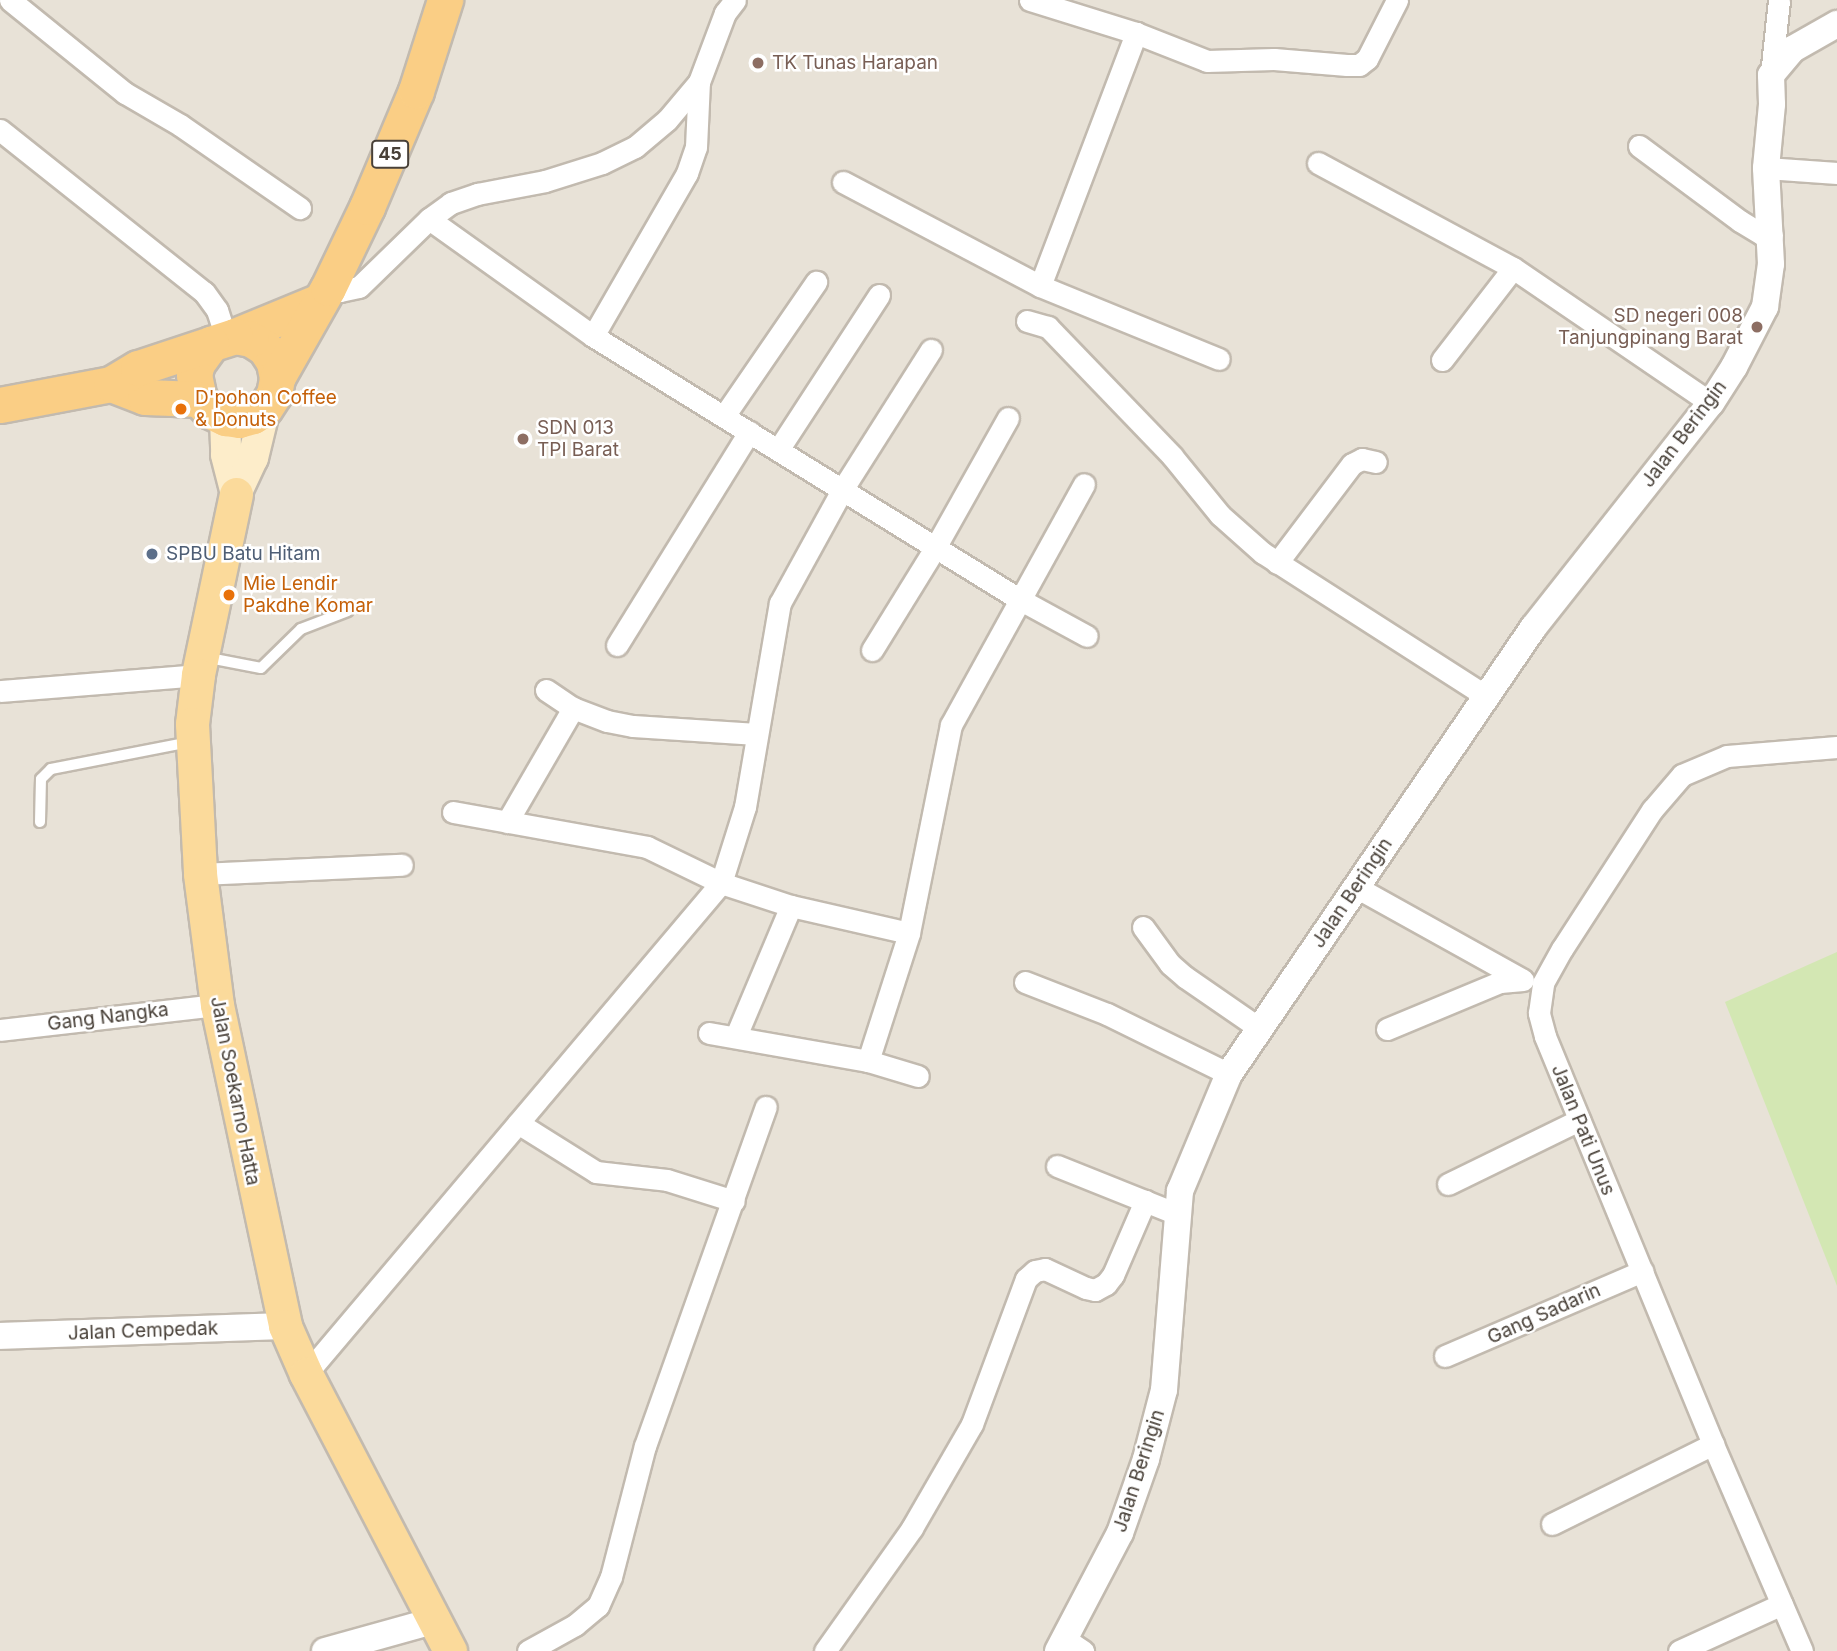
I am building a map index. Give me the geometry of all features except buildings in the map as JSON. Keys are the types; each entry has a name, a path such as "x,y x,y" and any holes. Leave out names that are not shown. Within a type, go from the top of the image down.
{"highway":[{"name":"45","path":"271,393 367,207 416,91 445,0"},
{"path":"0,405 111,384 138,368 224,339 324,294"},
{"path":"111,384 145,397 212,409 239,420 271,393 274,362 265,348 251,339 224,339 197,363 195,387 212,409"}],"main road":[{"name":"Jalan Soekarno Hatta","path":"271,393 253,458 236,494 200,666 192,742 200,874 217,1004 285,1326 306,1374 450,1651"},
{"name":"Jalan Soekarno Hatta","path":"212,409 236,494"}],"street":[{"path":"10,0 125,93 180,125 300,208"},
{"path":"593,336 687,173 696,147 699,82 725,13 735,0"},
{"path":"1030,0 1136,33 1207,61 1274,59 1359,65 1373,52 1397,0"},
{"path":"1779,0 1783,40 1837,24"},
{"path":"1040,286 1136,33"},
{"name":"Jalan Beringin","path":"1069,1647 1120,1533 1146,1459 1164,1390 1180,1192 1229,1073 1541,617 1711,403 1740,356 1765,307 1772,235 1766,169 1772,104 1771,75 1783,40"},
{"path":"324,294 359,287 429,219 451,203 477,194 545,181 602,163 635,147 667,120 699,82"},
{"path":"0,130 204,292 217,310 224,339"},
{"path":"1639,146 1740,221 1763,235 1772,235"},
{"path":"1318,163 1513,268 1711,403"},
{"path":"1766,169 1837,173"},
{"path":"843,182 1040,286 1219,359"},
{"path":"429,219 593,336 935,548 1087,636"},
{"path":"1442,360 1513,268"},
{"path":"724,416 816,282"},
{"path":"778,450 879,295"},
{"path":"1027,321 1048,327 1172,456 1220,515 1277,563 1487,697"},
{"path":"306,1374 721,883 745,807 780,603 842,490 931,350"},
{"path":"872,650 935,548 1008,418"},
{"path":"617,645 749,432"},
{"path":"1277,563 1352,464 1362,459 1376,462"},
{"path":"868,1061 909,933 951,725 1084,484"},
{"path":"0,691 200,666"},
{"path":"546,690 573,709 633,726 757,734"},
{"path":"507,822 573,709"},
{"name":"Jalan Pati Unus","path":"1802,1651 1579,1120 1545,1036 1539,1013 1543,983 1562,949 1652,810 1682,775 1727,756 1837,747"},
{"path":"453,812 647,847 721,883 791,906 909,933"},
{"path":"200,874 402,865"},
{"path":"1356,887 1521,979"},
{"path":"736,1036 791,906"},
{"path":"1143,927 1170,964 1259,1028"},
{"path":"1387,1029 1500,982 1521,979 1543,983"},
{"path":"1025,982 1107,1014 1229,1073"},
{"name":"Gang Nangka","path":"0,1030 217,1004"},
{"path":"709,1033 868,1061 918,1076"},
{"path":"528,1651 575,1625 598,1606 611,1577 645,1446 766,1107"},
{"path":"1448,1184 1579,1120"},
{"path":"518,1123 596,1172 667,1180 734,1201"},
{"path":"1057,1166 1177,1214"},
{"path":"825,1651 912,1528 972,1424 1027,1279 1035,1271 1045,1269 1086,1288 1095,1290 1106,1284 1113,1275 1145,1201"},
{"name":"Gang Sadarin","path":"1445,1356 1642,1271"},
{"name":"Jalan Cempedak","path":"0,1336 285,1326"},
{"path":"1552,1524 1713,1444"},
{"path":"1679,1651 1782,1604"},
{"path":"325,1651 433,1621"}],"lane":[{"path":"200,666 261,668 301,629 348,611"},
{"path":"40,822 41,779 51,769 192,742"}],"shaded area":[{"path":"0,0 1837,0 1837,1651 0,1651"}],"green space":[{"path":"1837,952 1837,1286 1725,1002"}],"place":[{"name":"TK Tunas Harapan","path":"758,63"},
{"name":"SD negeri 008 Tanjungpinang Barat","path":"1757,327"},
{"name":"D'pohon Coffee & Donuts","path":"181,409"},
{"name":"SDN 013 TPI Barat","path":"523,439"},
{"name":"SPBU Batu Hitam","path":"152,554"},
{"name":"Mie Lendir Pakdhe Komar","path":"229,595"}]}
